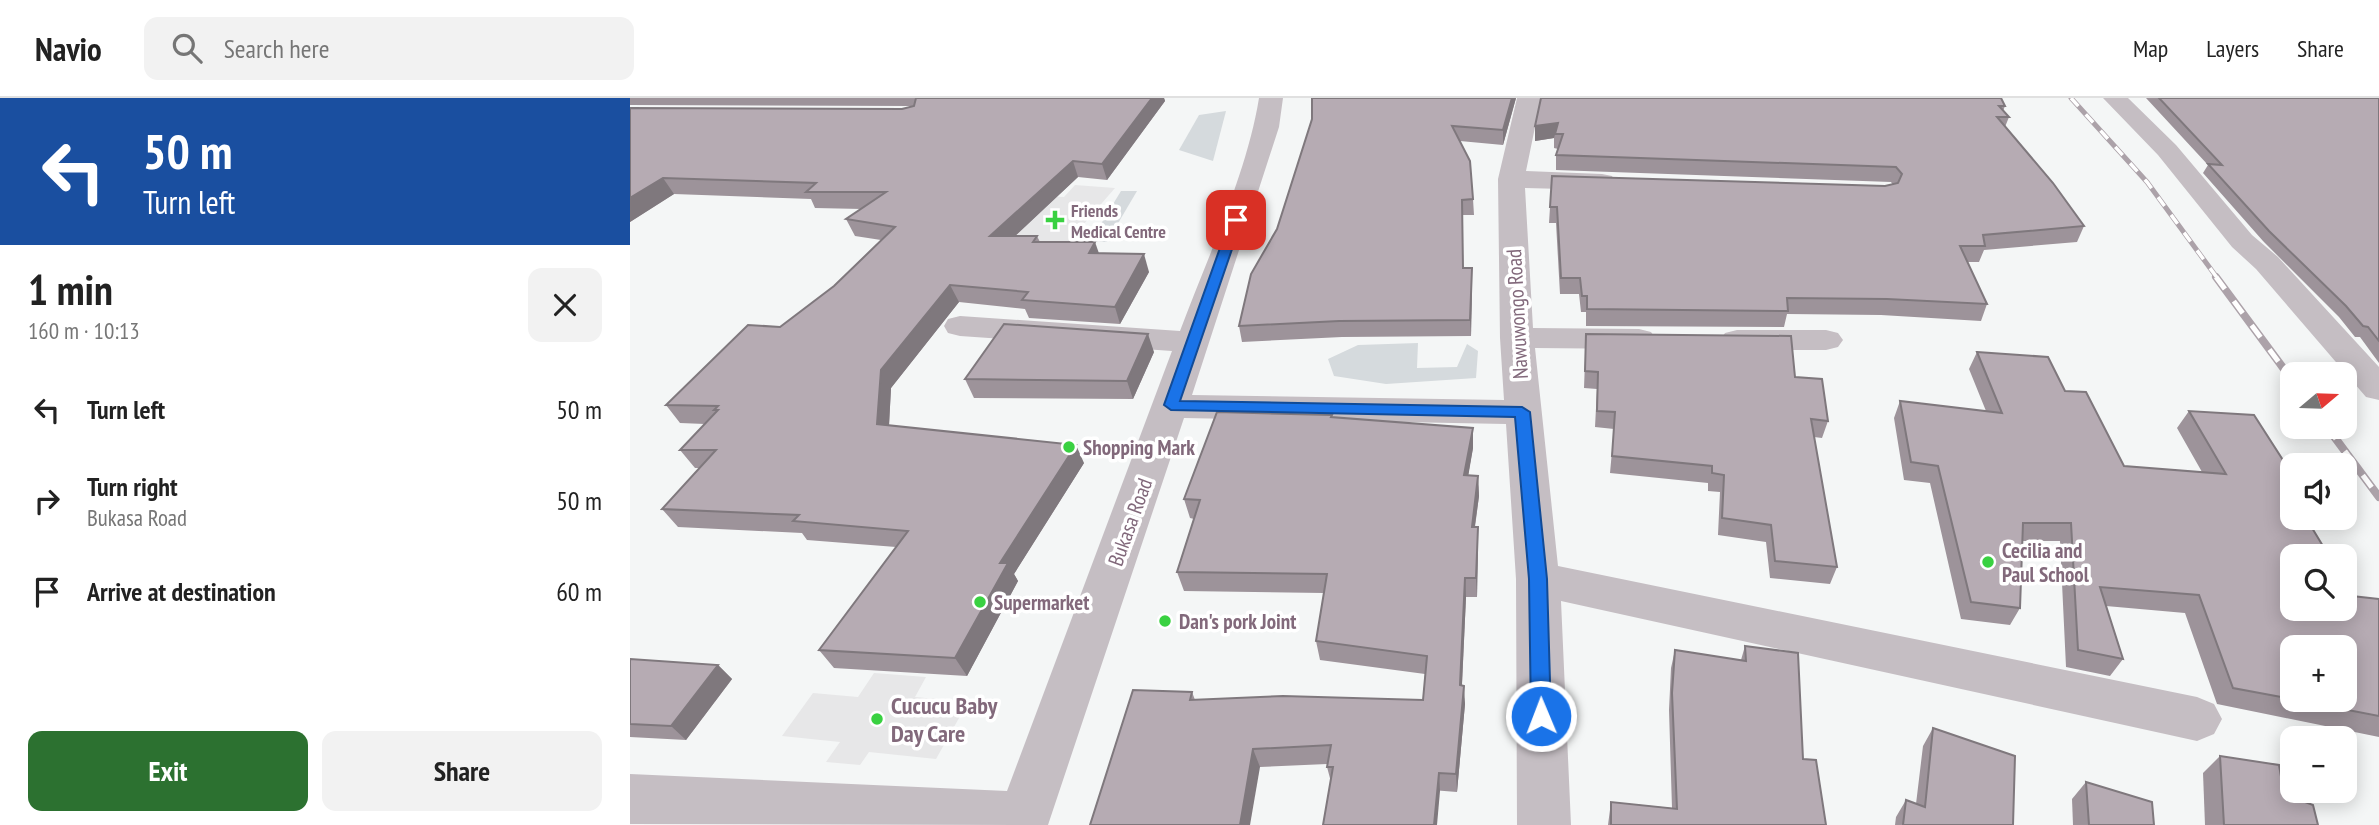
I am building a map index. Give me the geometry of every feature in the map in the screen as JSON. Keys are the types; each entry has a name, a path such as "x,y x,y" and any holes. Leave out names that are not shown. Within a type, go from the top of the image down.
{"street":[{"name":"Bukasa Road","path":"1023,821 1254,171 1267,127 1271,98"},
{"name":"Nawuwongo Road","path":"1529,98 1511,179 1517,338 1538,579 1544,825"},
{"path":"2115,98 2167,150 2242,241 2267,263 2379,389"},
{"path":"1511,179 1621,183"},
{"path":"960,326 1192,342"},
{"path":"1517,338 1665,339"},
{"path":"1705,340 1826,340"},
{"path":"1171,405 1522,412"},
{"path":"1538,579 2197,719"},
{"path":"630,799 1023,821"}],"shaded area":[{"path":"1226,111 1213,161 1179,150 1199,115"},
{"name":"Friends Medical Centre","path":"1075,185 1115,188 1063,248 1001,243 1046,196 1064,197"},
{"path":"1121,191 1137,191 1107,242 1090,242"},
{"path":"1418,343 1417,368 1457,367 1467,344 1478,351 1476,378 1386,384 1334,376 1328,359 1358,345"},
{"name":"Cucucu Baby Day Care","path":"874,673 926,677 915,697 968,702 936,759 869,752 860,765 826,762 840,742 782,736 813,693 858,697"}],"building":[{"path":"916,98 1152,98 1102,164 1073,161 990,236 1037,236 1033,242 1095,242 1089,253 1144,254 1115,307 1022,300 1028,292 950,285 881,370 877,424 1076,445 1000,563 1008,563 955,658 819,650 908,531 793,521 799,515 662,509 716,450 680,450 718,410 714,410 718,406 666,405 748,325 780,327 834,286 895,227 846,219 886,192 806,192 816,183 663,178 630,198 630,108 902,109 914,106"},
{"path":"1312,98 1512,98 1503,130 1452,126 1470,161 1473,199 1462,200 1463,268 1472,268 1470,320 1339,321 1239,326 1251,274 1277,229 1312,119"},
{"path":"1541,98 2001,98 2005,106 1999,106 2009,117 1997,117 2053,183 2084,226 1983,235 1985,246 1960,246 1987,304 1787,298 1788,311 1587,309 1587,296 1582,296 1580,278 1561,278 1557,207 1550,207 1552,176 1885,186 1898,183 1902,174 1896,167 1556,155 1563,134 1555,134 1558,123 1535,126"},
{"path":"2159,98 2379,98 2379,341 2368,327 2363,326 2269,231 2208,164 2222,165"},
{"path":"1004,324 1148,334 1127,381 965,379"},
{"path":"1586,334 1791,336 1795,377 1822,379 1828,421 1811,419 1837,567 1775,561 1771,525 1722,518 1724,475 1712,473 1712,466 1612,456 1615,412 1597,411 1598,372 1585,371"},
{"path":"1977,352 2048,357 2065,391 2086,392 2124,466 2226,474 2189,411 2254,415 2280,455 2280,530 2313,530 2322,544 2280,544 2280,621 2357,621 2357,597 2379,599 2379,716 2357,712 2357,635 2280,635 2280,697 2233,688 2199,595 2100,587 2123,659 2078,650 2071,523 2023,523 2020,608 1971,602 1938,466 1911,462 1900,401 2002,413"},
{"path":"1217,412 1332,415 1331,417 1473,428 1464,475 1478,476 1472,527 1478,527 1476,578 1465,578 1460,685 1464,686 1456,774 1439,773 1434,825 1323,825 1333,767 1327,767 1331,745 1253,749 1240,825 1090,825 1133,690 1192,692 1190,700 1283,696 1423,700 1427,656 1316,641 1327,574 1177,572 1200,500 1184,499"},
{"path":"1745,646 1798,653 1803,759 1816,760 1826,825 1611,825 1611,802 1677,809 1672,693 1675,650 1746,661"},
{"path":"630,659 718,665 671,726 630,724"},
{"path":"1933,728 2015,756 2013,825 1903,825 1906,800 1925,807"},
{"path":"2220,756 2279,765 2280,803 2313,805 2318,825 2224,825"},
{"path":"2086,782 2152,802 2154,825 2089,825"}],"railway":[{"path":"2071,98 2147,182 2218,279"},
{"path":"2216,277 2280,364"},
{"path":"2336,439 2379,497"}],"place":[{"name":"Friends Medical Centre","path":"1055,220"},
{"name":"Shopping Mark","path":"1069,447"},
{"name":"Cecilia and Paul School","path":"1988,562"},
{"name":"Supermarket","path":"980,602"},
{"name":"Dan's pork Joint","path":"1165,621"},
{"name":"Cucucu Baby Day Care","path":"877,719"}],"route":[{"path":"1236,220 1171,405 1522,412 1538,579 1541,716"}]}
